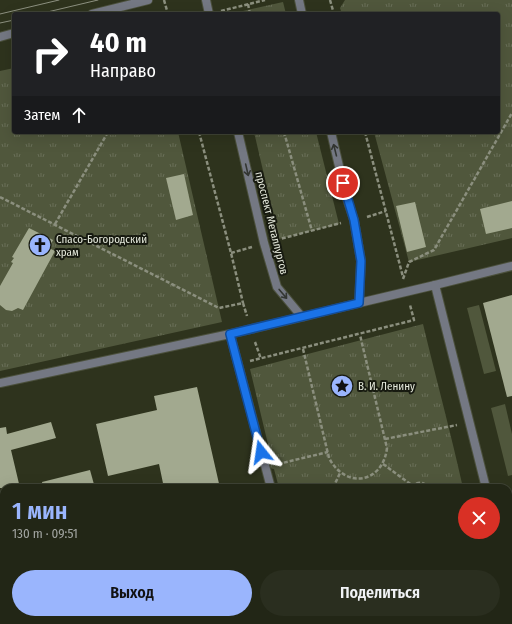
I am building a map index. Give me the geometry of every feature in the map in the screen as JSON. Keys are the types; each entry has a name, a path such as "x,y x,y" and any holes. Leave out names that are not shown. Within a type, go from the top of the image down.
{"street":[{"path":"100,12 148,0"},
{"path":"206,0 209,12"},
{"path":"298,0 301,12"},
{"path":"0,37 12,34"},
{"name":"проспект Металлургов","path":"238,134 264,243 277,287 302,317"},
{"path":"330,134 346,196 354,220 361,261 359,303"},
{"path":"0,383 230,334 512,266"},
{"path":"435,285 485,484"},
{"path":"230,334 269,484"}],"path":[{"path":"164,0 167,12"},
{"path":"219,12 265,0"},
{"path":"330,0 333,12"},
{"path":"248,4 250,12"},
{"path":"403,278 409,262 434,250 512,113"},
{"path":"55,224 107,134"},
{"path":"200,134 232,253 243,303 261,359"},
{"path":"285,134 312,231"},
{"path":"238,364 360,335 414,320 366,134"},
{"path":"0,197 219,308 243,303"},
{"path":"232,253 264,243 386,212"},
{"path":"303,349 328,452 334,467 340,473 350,478 359,479 376,472 383,464 386,457 387,448 360,335"},
{"path":"385,439 450,427 469,421"},
{"path":"265,466 328,452"},
{"path":"383,464 409,484"},
{"path":"335,484 340,473"}],"green space":[{"path":"345,0 512,0 512,238 409,262 375,134 500,134 500,12 341,12 340,8"},
{"path":"283,2 286,12 239,12"},
{"path":"12,68 12,134 178,134 222,322 0,371 0,71"},
{"path":"254,134 316,134 339,224 279,239"},
{"path":"479,305 496,371 484,374 467,308"},
{"path":"423,324 462,484 278,484 274,469 265,467 272,461 250,369"},
{"path":"505,404 512,434 512,475 508,476 491,408"}],"building":[{"path":"184,174 193,215 176,220 166,178"},
{"path":"512,201 512,228 486,234 480,209"},
{"path":"415,202 426,247 407,252 396,206"},
{"path":"29,228 53,240 49,248 55,251 23,310 18,308 12,311 6,310 0,305 0,286 13,263 11,262 14,258 12,257"},
{"path":"512,295 512,396 507,397 483,303"},
{"path":"197,387 219,484 163,484 159,464 108,476 96,424 157,410 154,396"},
{"path":"51,422 56,438 11,450 19,484 0,484 0,428 6,427 7,434"},
{"path":"90,470 94,484 42,484 42,482"}],"tram line":[{"path":"0,14 59,0"},
{"path":"47,12 98,0"},
{"path":"0,23 12,20"}],"place":[{"name":"Спасо-Богородский храм","path":"40,245"},
{"name":"В. И. Ленину","path":"342,386"}],"route":[{"path":"261,452 230,334 359,303 361,261 354,220 343,183"}]}
